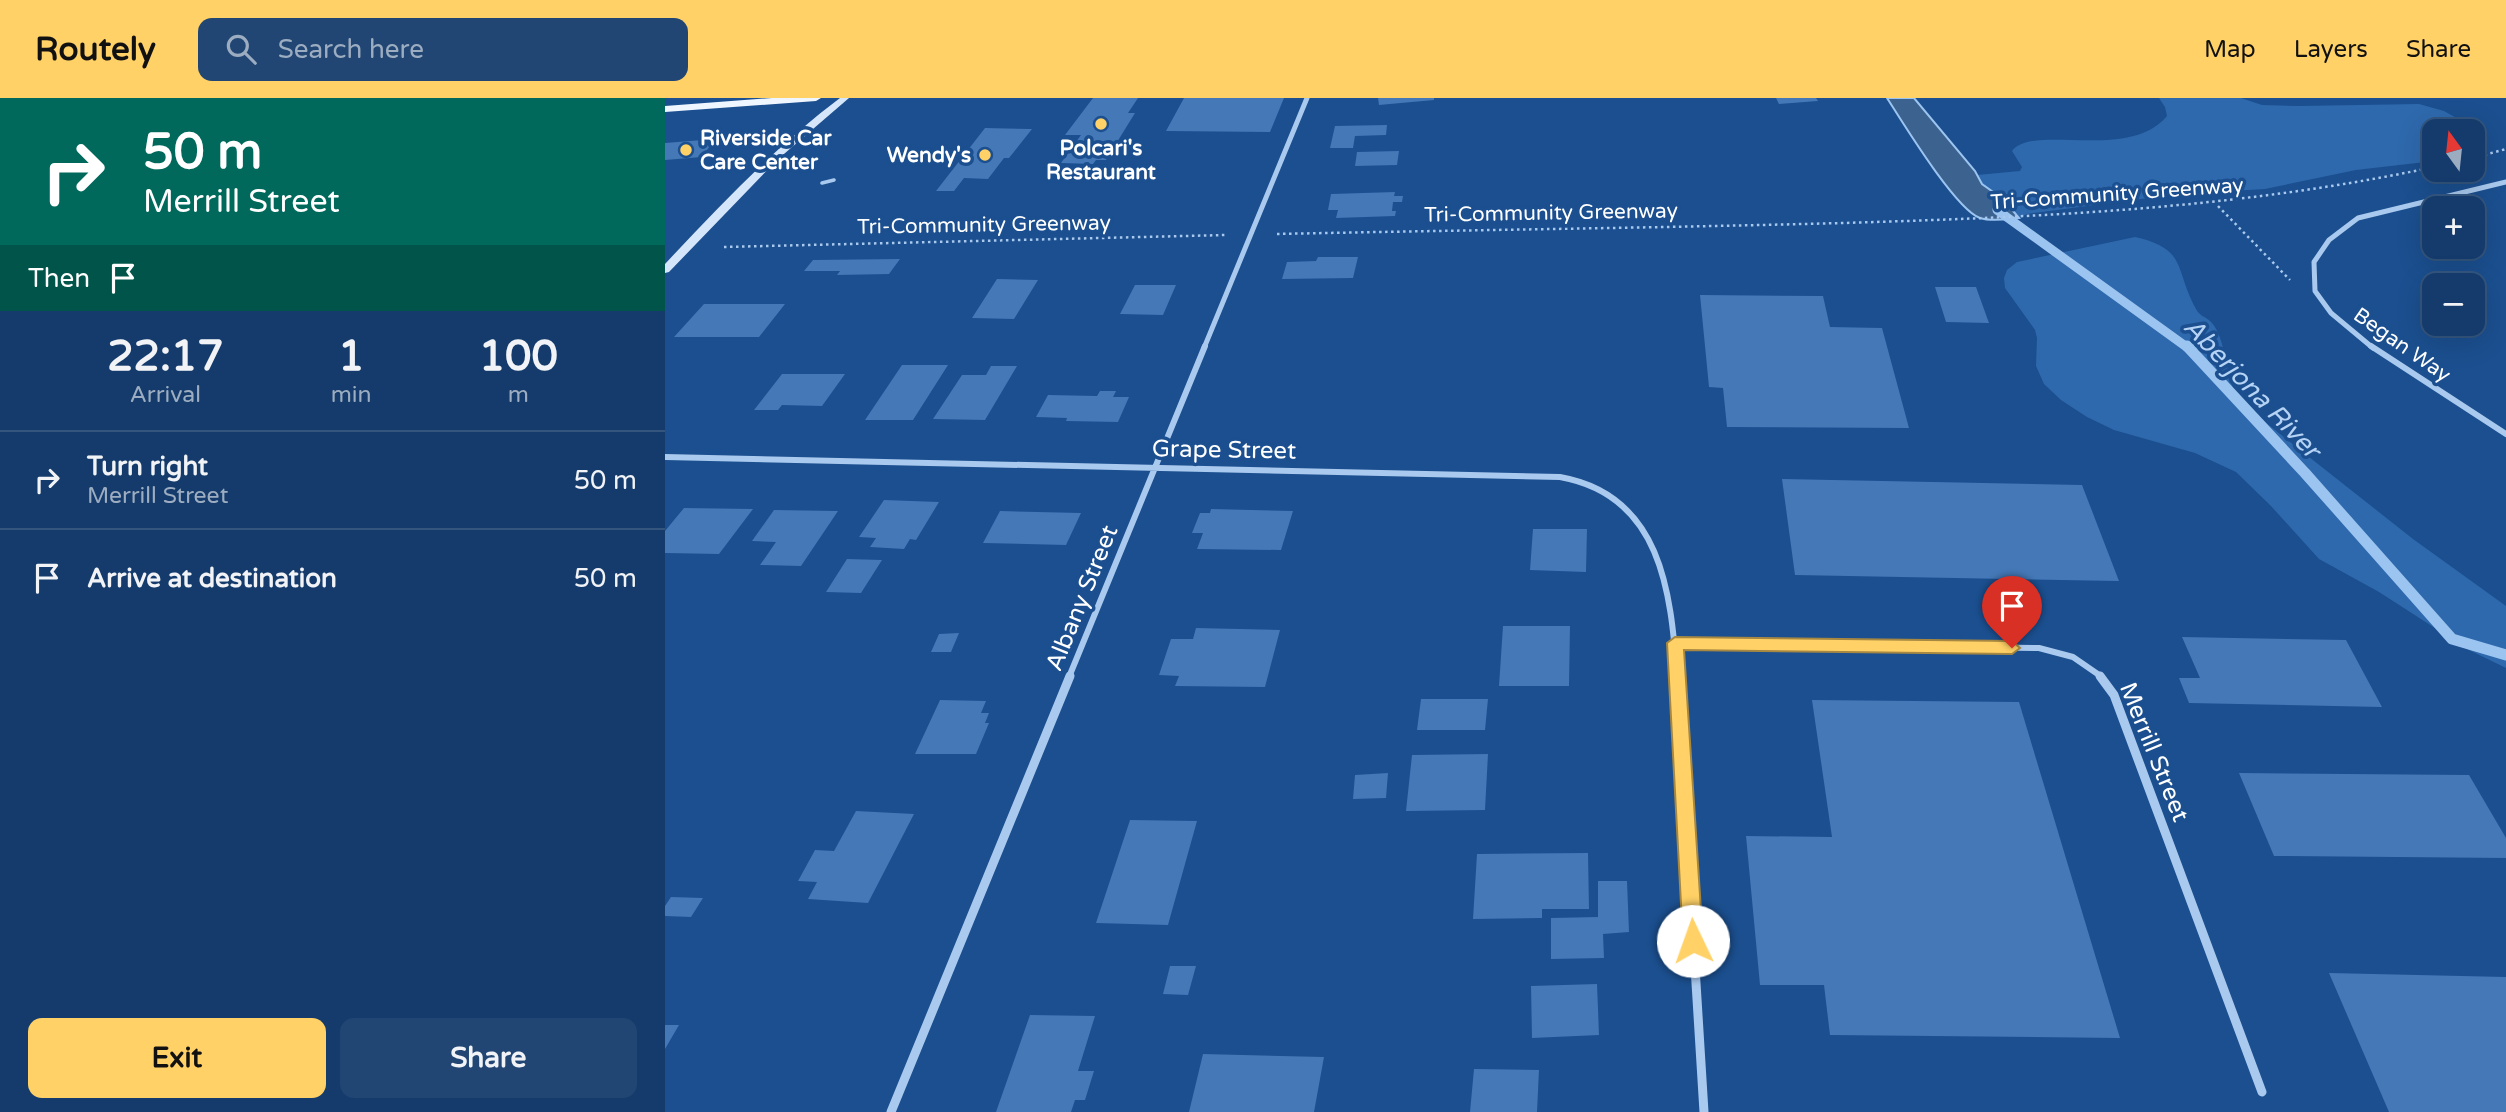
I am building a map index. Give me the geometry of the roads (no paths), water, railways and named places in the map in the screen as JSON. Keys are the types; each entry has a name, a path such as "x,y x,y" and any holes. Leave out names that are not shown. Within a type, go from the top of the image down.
{"main road":[{"path":"665,109 816,98"},
{"path":"665,270 808,125 845,98"}],"street":[{"name":"Albany Street","path":"891,1112 1307,98"},
{"name":"Began Way","path":"2506,182 2358,218 2329,240 2314,262 2315,291 2331,313 2358,338 2506,434"},
{"name":"Grape Street","path":"665,457 1560,477 1591,481 1609,492 1627,508 1649,542 1661,566 1669,594 1675,643 1704,1112"},
{"name":"Merrill Street","path":"1675,643 2039,648 2074,657 2094,669 2114,695 2262,1092"}],"lane":[{"path":"822,183 834,180"}],"waterway":[{"name":"Aberjona River","path":"1997,210 2188,348"},
{"name":"Aberjona River","path":"2187,346 2305,473 2452,639 2506,655"}],"place":[{"name":"Polcari's Restaurant","path":"1101,124"},
{"name":"Riverside Car Care Center","path":"686,150"},
{"name":"Wendy's","path":"985,155"}]}
